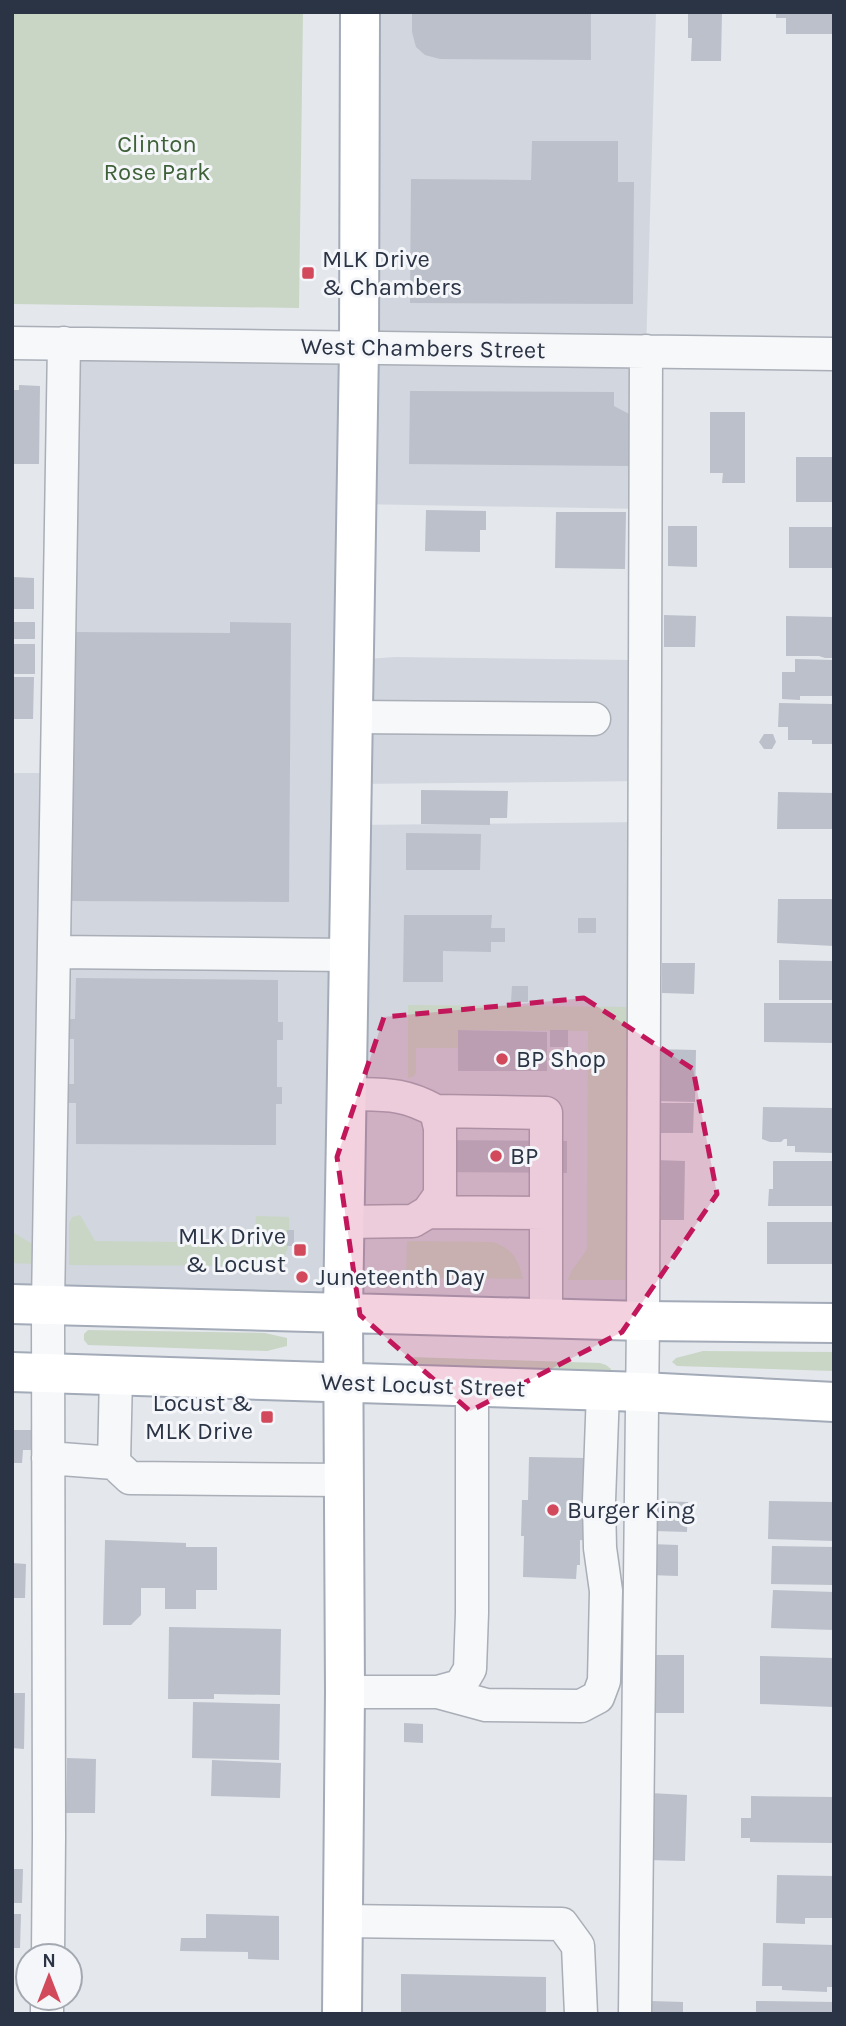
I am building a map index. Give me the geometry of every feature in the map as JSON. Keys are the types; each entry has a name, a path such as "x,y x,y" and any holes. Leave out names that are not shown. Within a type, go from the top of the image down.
{"main road":[{"path":"342,2014 345,1692 343,1312 359,348 360,12"},
{"path":"30,1304 643,1321 834,1323"},
{"name":"West Locust Street","path":"30,1372 642,1392 834,1402"},
{"path":"642,1392 674,1374 834,1381"}],"street":[{"name":"West Chambers Street","path":"12,343 834,354"},
{"path":"48,1942 48,1458 30,1372 30,1304 55,952 64,344"},
{"path":"635,2014 643,1321 646,352"},
{"path":"354,717 594,719"},
{"path":"55,952 349,955"},
{"path":"347,1094 398,1095 418,1101 436,1111 547,1113 547,1318"},
{"path":"345,1222 413,1221 428,1212 440,1195 440,1128 436,1111"},
{"path":"428,1212 547,1213"},
{"path":"114,1463 116,1375"},
{"path":"438,1692 460,1686 470,1669 472,1387"},
{"path":"345,1692 438,1692 486,1705 582,1706 598,1697 604,1681 606,1605 600,1548 599,1501 603,1391"},
{"path":"48,1458 114,1463 131,1478 344,1480"},
{"path":"343,1921 562,1924 578,1947 581,2014"}],"highlighted area":[{"path":"584,998 693,1069 717,1194 622,1332 470,1411 360,1315 337,1157 384,1017"}],"shaded area":[{"path":"360,12 656,12 646,351 646,509 357,504 355,660 395,657 634,660 645,781 353,784 352,825 645,822 643,1321 12,1306 12,773 57,773 64,343 359,348"}],"green space":[{"name":"Clinton Rose Park","path":"12,12 303,12 299,308 12,304"},
{"path":"408,1005 628,1007 626,1280 568,1280 587,1248 588,1031 458,1030 458,1048 416,1048 416,1073 408,1078"},
{"path":"80,1215 95,1241 255,1243 256,1216 289,1217 289,1239 283,1258 270,1266 69,1265 69,1224 72,1217"},
{"path":"14,1233 36,1246 36,1264 12,1263"},
{"path":"407,1241 499,1244 510,1251 523,1279 420,1278 406,1273"},
{"path":"88,1330 265,1333 287,1338 287,1346 267,1351 88,1345 84,1334"},
{"path":"703,1351 834,1352 834,1371 677,1366 672,1362 676,1358"},
{"path":"410,1357 600,1363 611,1369 610,1375 411,1367"}],"building":[{"path":"412,12 591,12 591,60 440,59 425,55 416,47 412,32"},
{"path":"688,12 722,12 721,61 691,61 692,38 688,38"},
{"path":"776,12 834,12 834,34 786,34 786,18 776,18"},
{"path":"532,141 618,141 618,182 634,182 633,304 410,303 411,179 531,180"},
{"path":"19,385 40,386 39,464 12,464 12,390 19,390"},
{"path":"410,391 614,392 614,406 631,415 630,466 409,464"},
{"path":"710,412 745,412 745,483 722,483 723,473 710,473"},
{"path":"796,457 834,457 834,502 796,502"},
{"path":"426,510 486,511 486,530 480,530 480,552 425,551"},
{"path":"556,512 626,512 625,569 555,568"},
{"path":"668,526 697,526 697,567 668,566"},
{"path":"789,527 834,527 834,568 789,568"},
{"path":"12,577 34,578 34,609 12,609"},
{"path":"664,615 696,616 695,647 664,647"},
{"path":"786,616 834,617 834,658 786,656"},
{"path":"12,622 35,622 35,639 12,639"},
{"path":"230,622 291,623 289,902 67,901 69,632 230,633"},
{"path":"12,644 35,644 35,674 12,674"},
{"path":"795,659 834,660 834,696 782,699 782,672 795,672"},
{"path":"12,677 34,677 33,719 12,719"},
{"path":"779,703 834,704 834,744 788,740 788,727 778,727"},
{"path":"764,734 773,734 776,742 772,749 764,749 759,742"},
{"path":"421,790 508,791 507,818 490,818 490,825 421,824"},
{"path":"778,792 834,793 834,829 777,829"},
{"path":"406,833 481,834 480,870 406,870"},
{"path":"778,899 834,899 834,946 777,943"},
{"path":"404,915 492,915 491,928 505,928 505,942 491,942 491,952 443,951 443,982 403,982"},
{"path":"578,918 596,918 596,933 578,933"},
{"path":"779,960 834,961 834,1000 779,1000"},
{"path":"662,963 695,963 694,994 662,993"},
{"path":"76,978 278,980 278,1022 283,1022 283,1040 277,1040 277,1087 282,1087 282,1104 276,1104 276,1145 76,1144 76,1103 68,1103 69,1084 74,1084 74,1039 70,1039 70,1019 75,1019"},
{"path":"512,986 528,986 528,1002 511,1002"},
{"path":"764,1003 834,1003 834,1043 764,1042"},
{"name":"BP Shop","path":"458,1030 547,1032 547,1071 458,1071"},
{"path":"550,1030 568,1030 568,1047 550,1047"},
{"path":"656,1049 696,1050 695,1102 655,1101"},
{"path":"661,1103 694,1103 693,1133 661,1133"},
{"path":"763,1107 834,1108 834,1153 795,1152 795,1146 787,1146 787,1139 770,1142 762,1139"},
{"name":"BP","path":"425,1140 567,1141 567,1173 425,1172"},
{"path":"656,1160 685,1161 684,1220 655,1220"},
{"path":"773,1161 834,1161 834,1206 768,1206 769,1189 773,1189"},
{"path":"767,1222 834,1222 834,1264 767,1264"},
{"path":"287,1230 294,1230 294,1246 287,1246"},
{"path":"12,1430 36,1430 36,1450 23,1450 22,1463 12,1463"},
{"name":"Burger King","path":"529,1457 585,1458 589,1541 580,1540 580,1565 577,1565 576,1579 523,1577 522,1500 528,1500"},
{"path":"656,1501 688,1502 687,1532 655,1531"},
{"path":"769,1501 834,1502 834,1541 768,1539"},
{"path":"105,1540 217,1547 217,1590 196,1590 196,1609 165,1609 165,1588 141,1588 141,1615 131,1625 103,1625"},
{"path":"650,1544 678,1545 678,1576 649,1575"},
{"path":"772,1546 834,1547 834,1585 771,1584"},
{"path":"12,1563 26,1564 25,1598 12,1598"},
{"path":"773,1590 834,1592 834,1630 771,1628"},
{"path":"169,1627 281,1629 280,1695 214,1694 214,1699 168,1699"},
{"path":"651,1655 684,1655 684,1713 651,1713"},
{"path":"760,1656 834,1658 834,1707 760,1704"},
{"path":"12,1693 25,1693 24,1749 12,1748"},
{"path":"193,1702 280,1704 279,1760 192,1758"},
{"path":"404,1723 423,1724 423,1743 404,1742"},
{"path":"67,1758 96,1759 95,1813 66,1813"},
{"path":"212,1760 281,1763 280,1798 211,1796"},
{"path":"650,1793 687,1795 685,1861 648,1860"},
{"path":"751,1796 834,1797 834,1843 750,1842 750,1838 741,1838 741,1818 751,1818"},
{"path":"12,1869 23,1869 22,1903 12,1903"},
{"path":"777,1875 834,1876 834,1918 805,1918 805,1924 776,1923"},
{"path":"12,1914 21,1914 20,1942 14,1942 12,1948"},
{"path":"206,1914 279,1916 279,1960 248,1959 248,1952 180,1951 181,1938 206,1938"},
{"path":"763,1943 834,1945 834,1987 827,1987 827,1992 782,1990 782,1986 762,1986"},
{"path":"401,1974 546,1977 546,2014 401,2014"},
{"path":"651,2001 683,2002 683,2014 650,2014"},
{"path":"756,2001 834,2002 834,2014 756,2014"}],"place":[{"name":"MLK Drive & Chambers","path":"308,273"},
{"name":"BP Shop","path":"502,1059"},
{"name":"BP","path":"496,1156"},
{"name":"MLK Drive & Locust","path":"300,1250"},
{"name":"Juneteenth Day","path":"302,1277"},
{"name":"Locust & MLK Drive","path":"267,1417"},
{"name":"Burger King","path":"553,1510"}]}
